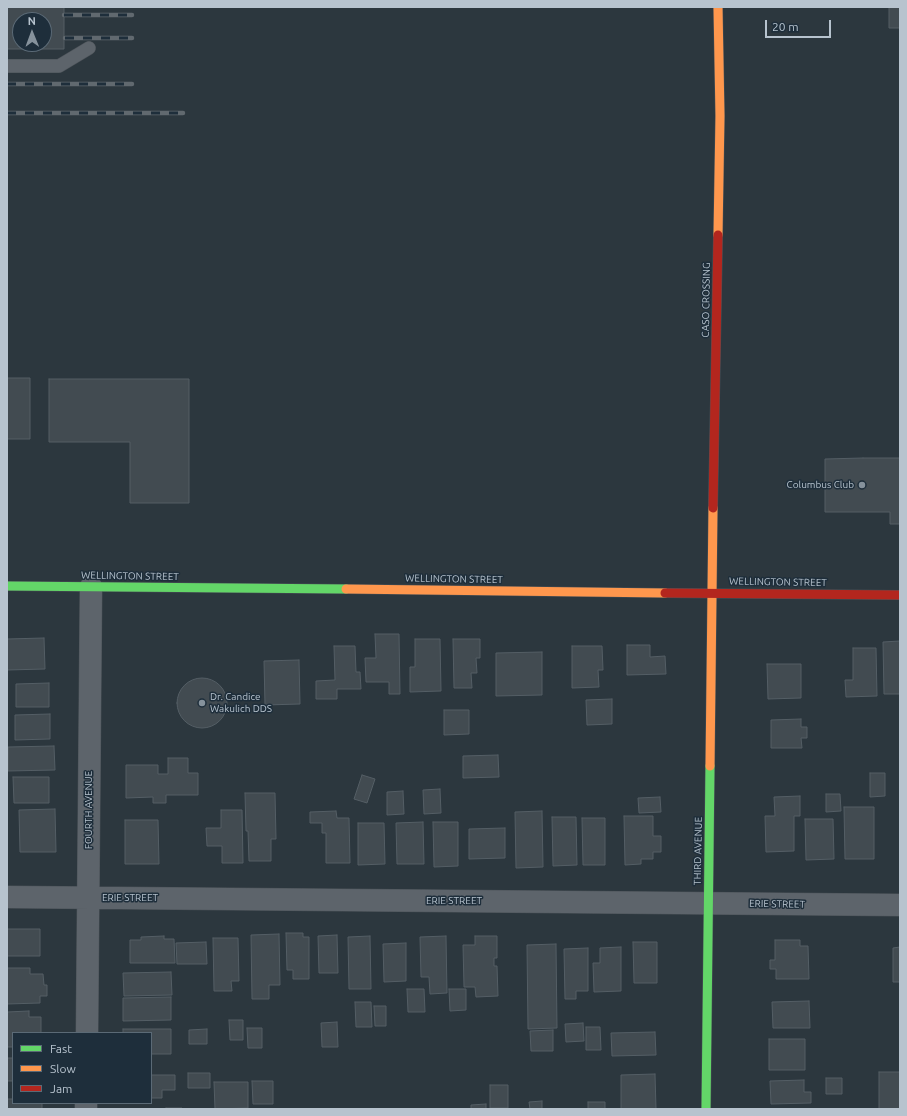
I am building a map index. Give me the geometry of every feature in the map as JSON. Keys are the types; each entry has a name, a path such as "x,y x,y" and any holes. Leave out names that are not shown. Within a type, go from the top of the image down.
{"street":[{"name":"CASO CROSSING","path":"712,593 720,116 718,7"},
{"name":"WELLINGTON STREET","path":"7,586 900,595"},
{"name":"FOURTH AVENUE","path":"87,1032 91,587"},
{"name":"THIRD AVENUE","path":"706,1109 712,593"},
{"name":"ERIE STREET","path":"7,897 900,905"}],"lane":[{"path":"7,66 59,66 89,48"}],"building":[{"path":"7,7 64,7 64,49 52,49 52,12 12,12 12,49 7,49"},
{"path":"889,7 900,7 900,28 889,28"},
{"path":"7,378 30,378 30,439 7,439"},
{"path":"49,379 189,379 189,503 130,503 130,442 49,442"},
{"name":"Columbus Club","path":"900,458 900,524 890,524 890,512 825,512 825,459"},
{"path":"375,634 399,634 400,694 389,694 389,682 366,682 365,658 376,658"},
{"path":"44,638 45,669 7,670 7,639"},
{"path":"415,639 440,639 441,691 410,692 410,667 415,667"},
{"path":"453,639 480,639 480,658 476,658 477,673 471,673 472,688 454,688"},
{"path":"900,641 900,694 884,694 883,642"},
{"path":"627,645 650,645 650,657 665,656 666,674 627,675"},
{"path":"334,646 355,646 356,672 360,672 361,689 337,689 337,699 316,699 316,681 335,680"},
{"path":"572,646 602,646 603,670 598,670 599,687 572,688"},
{"path":"853,648 876,648 877,696 846,697 845,680 853,680"},
{"path":"542,652 542,695 496,696 496,653"},
{"path":"299,660 300,704 265,705 264,661"},
{"path":"767,664 801,664 801,698 768,699"},
{"name":"Dr. Candice Wakulich DDS","path":"197,678 207,678 220,685 227,698 227,708 220,721 207,728 197,728 188,724 181,717 177,708 177,698 181,689 188,682"},
{"path":"49,683 49,707 16,707 16,684"},
{"path":"612,699 612,724 587,725 586,700"},
{"path":"444,710 469,710 469,734 444,735"},
{"path":"50,714 50,739 15,740 15,715"},
{"path":"801,719 801,727 807,727 807,738 801,738 802,748 771,748 771,720"},
{"path":"54,746 55,770 8,771 8,747"},
{"path":"498,755 499,777 463,778 463,756"},
{"path":"168,758 188,758 188,773 198,773 198,795 166,795 166,803 153,803 153,797 126,798 126,765 158,765 158,774 168,774"},
{"path":"870,773 885,773 885,796 870,797"},
{"path":"362,775 375,779 367,803 354,799"},
{"path":"13,777 49,777 49,803 14,803"},
{"path":"440,789 441,813 424,814 423,790"},
{"path":"403,791 404,814 387,815 387,792"},
{"path":"245,793 275,793 276,839 271,839 271,861 249,861 248,831 246,831"},
{"path":"826,794 840,794 841,811 826,812"},
{"path":"800,796 800,816 794,816 794,851 766,852 765,816 775,816 774,797"},
{"path":"660,797 661,812 639,813 638,798"},
{"path":"844,807 874,807 874,859 845,859"},
{"path":"55,809 56,852 20,852 19,810"},
{"path":"221,810 242,810 243,863 222,863 222,846 207,846 206,828 221,828"},
{"path":"336,811 337,818 349,818 350,863 326,863 326,833 322,833 322,823 310,823 310,812"},
{"path":"542,811 543,867 516,868 515,812"},
{"path":"624,816 653,816 653,836 661,836 661,852 653,852 653,859 641,859 641,864 625,865"},
{"path":"552,817 576,817 577,865 553,866"},
{"path":"582,818 605,818 605,865 583,865"},
{"path":"805,819 833,819 834,859 806,860"},
{"path":"125,820 158,820 159,864 125,864"},
{"path":"423,822 424,864 397,864 396,823"},
{"path":"433,822 458,822 458,866 434,867"},
{"path":"358,823 384,823 385,864 358,865"},
{"path":"505,828 505,858 469,859 469,829"},
{"path":"7,929 40,929 40,956 7,956"},
{"path":"286,933 303,933 303,937 309,937 309,979 293,979 293,970 287,970"},
{"path":"279,934 280,985 269,985 269,999 252,999 251,935"},
{"path":"337,935 338,973 319,973 318,936"},
{"path":"164,936 164,939 174,939 175,963 130,963 130,940 141,940 141,937"},
{"path":"370,936 371,989 349,989 348,937"},
{"path":"446,936 447,993 430,994 429,977 421,977 420,937"},
{"path":"475,936 497,936 497,958 494,958 494,966 497,966 498,996 476,997 475,987 464,987 463,945 475,945"},
{"path":"213,938 238,938 239,981 231,981 232,991 214,991"},
{"path":"775,940 800,940 800,946 808,946 809,979 776,979 776,969 770,969 770,960 775,960"},
{"path":"206,942 207,964 177,964 176,943"},
{"path":"633,942 657,942 657,983 634,983"},
{"path":"406,943 406,981 384,982 383,944"},
{"path":"556,944 557,1028 528,1029 527,945"},
{"path":"621,947 621,991 594,992 593,963 600,963 600,948"},
{"path":"900,947 900,982 893,982 893,948"},
{"path":"588,948 588,991 576,991 576,999 565,999 564,949"},
{"path":"7,968 30,968 30,974 43,974 44,985 47,985 47,996 40,996 40,1003 7,1004"},
{"path":"171,972 172,995 124,996 123,973"},
{"path":"407,989 424,989 425,1012 408,1012"},
{"path":"449,989 466,989 466,1010 450,1011"},
{"path":"171,997 171,1020 123,1021 123,998"},
{"path":"809,1001 810,1028 773,1028 772,1002"},
{"path":"355,1002 371,1002 372,1027 356,1027"},
{"path":"374,1006 386,1006 386,1026 375,1026"},
{"path":"29,1011 29,1017 41,1017 41,1032 12,1032 12,1047 7,1047 7,1012"},
{"path":"229,1020 243,1020 243,1040 230,1040"},
{"path":"337,1022 338,1047 322,1047 321,1023"},
{"path":"583,1023 584,1041 566,1042 565,1024"},
{"path":"586,1027 600,1027 601,1050 586,1050"},
{"path":"247,1028 262,1028 262,1048 248,1048"},
{"path":"123,1029 171,1029 171,1054 152,1054 152,1032 123,1032"},
{"path":"207,1029 207,1044 189,1044 189,1030"},
{"path":"553,1030 553,1051 531,1051 530,1031"},
{"path":"655,1032 656,1055 612,1056 611,1033"},
{"path":"769,1039 805,1039 805,1070 769,1070"},
{"path":"7,1058 12,1058 12,1081 7,1081"},
{"path":"879,1072 900,1072 900,1109 879,1109"},
{"path":"188,1073 210,1073 210,1088 188,1088"},
{"path":"655,1074 656,1109 621,1109 621,1075"},
{"path":"152,1075 175,1075 175,1090 162,1090 162,1098 152,1098"},
{"path":"826,1078 842,1078 842,1094 826,1094"},
{"path":"804,1080 804,1092 811,1092 811,1103 771,1104 770,1081"},
{"path":"252,1081 273,1081 273,1104 253,1104"},
{"path":"214,1082 248,1082 248,1108 215,1109"},
{"path":"490,1085 508,1085 508,1108 490,1108"},
{"path":"7,1099 12,1099 12,1104 42,1104 42,1109 7,1109"},
{"path":"542,1101 542,1109 530,1109 529,1102"},
{"path":"588,1102 605,1102 605,1109 588,1109"},
{"path":"486,1104 486,1109 471,1109 471,1105"},
{"path":"182,1108 182,1109 166,1109"}],"railway":[{"path":"64,15 132,15"},
{"path":"65,38 132,38"},
{"path":"7,84 132,84"},
{"path":"7,113 183,113"}],"traffic: fast":[{"path":"7,586 346,589"},
{"path":"706,1109 710,766"}],"traffic: slow":[{"path":"718,7 720,116 718,235"},
{"path":"710,766 713,508"},
{"path":"346,589 665,593"}],"traffic: jam":[{"path":"713,508 718,235"},
{"path":"665,593 900,595"}],"place":[{"name":"Columbus Club","path":"862,485"},
{"name":"Dr. Candice Wakulich DDS","path":"202,703"}]}
